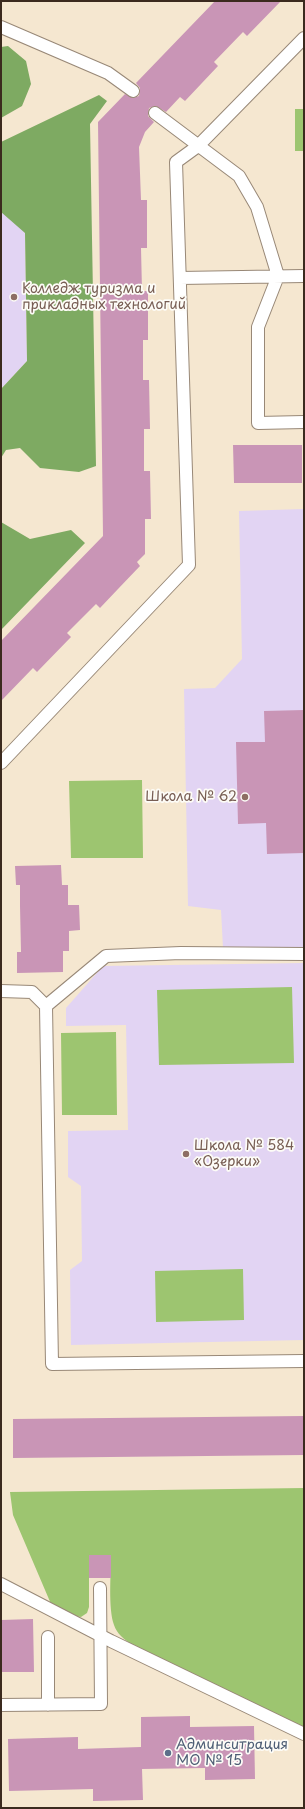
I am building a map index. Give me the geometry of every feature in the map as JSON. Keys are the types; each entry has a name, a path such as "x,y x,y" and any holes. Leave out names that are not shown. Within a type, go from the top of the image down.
{"lane":[{"path":"1,27 108,73 133,91"},
{"path":"1,763 189,565 176,162 198,146 304,38"},
{"path":"155,113 239,176 257,207 278,276 258,328 258,423 304,422"},
{"path":"180,278 304,276"},
{"path":"46,1006 106,956 181,953 304,954"},
{"path":"1,991 32,992 46,1006 52,1364 304,1361"},
{"path":"1,1584 101,1636 304,1734"},
{"path":"1,1705 101,1704 100,1588"},
{"path":"48,1637 48,1705"}],"shaded area":[{"name":"Колледж туризма и прикладных технологий","path":"1,201 25,233 27,361 1,389"},
{"name":"Школа № 62","path":"304,509 304,947 223,948 221,910 188,906 184,689 215,688 242,659 239,511"},
{"name":"Школа № 584 «Озерки»","path":"304,963 304,1340 71,1345 70,1270 82,1261 81,1186 68,1177 68,1131 128,1130 126,1025 66,1026 66,1008 103,966"}],"green space":[{"path":"8,46 26,61 31,84 22,106 1,118 1,47"},
{"path":"99,95 107,101 90,124 96,466 79,472 40,468 20,448 6,450 1,458 1,389 27,361 25,233 1,212 1,142"},
{"path":"295,109 304,109 304,151 295,151"},
{"path":"1,522 30,539 71,530 85,543 1,630"},
{"path":"142,780 143,858 71,858 69,781"},
{"path":"292,987 294,1063 159,1065 157,990"},
{"path":"116,1032 117,1115 62,1115 61,1033"},
{"path":"243,1269 244,1320 156,1322 155,1271"},
{"path":"304,1488 304,1728 131,1644 123,1638 115,1628 112,1618 110,1600 111,1555 89,1556 89,1607 87,1613 81,1617 75,1616 51,1604 13,1515 10,1492"}],"building":[{"path":"215,1 281,1 247,36 243,32 214,62 218,66 185,101 180,97 166,112 156,106 149,108 148,116 154,122 145,132 139,147 141,200 147,200 147,248 141,248 142,291 148,291 148,340 143,340 143,380 149,380 150,429 144,429 144,471 150,471 151,519 145,519 145,554 137,562 140,566 100,608 96,604 67,633 71,637 37,672 33,668 1,701 1,641 103,536 98,122 125,94 133,98 139,96 140,88 136,83"},
{"path":"233,445 302,445 302,483 234,483"},
{"path":"304,710 304,853 267,854 266,823 238,824 236,742 265,742 264,711"},
{"path":"61,865 62,885 68,885 68,905 79,905 80,930 69,931 69,951 63,951 63,972 17,973 17,952 21,952 20,885 16,885 15,866"},
{"path":"304,1416 304,1455 13,1458 13,1419"},
{"path":"89,1555 111,1555 111,1578 89,1578"},
{"path":"33,1619 34,1672 1,1672 1,1620"},
{"path":"190,1716 190,1727 254,1726 255,1779 205,1780 205,1768 142,1769 143,1800 93,1801 93,1789 9,1791 8,1739 78,1737 78,1749 141,1747 141,1717"}],"place":[{"name":"Колледж туризма и прикладных технологий","path":"14,297"},
{"name":"Школа № 62","path":"245,797"},
{"name":"Школа № 584 «Озерки»","path":"186,1154"},
{"name":"Админситрация МО № 15","path":"168,1753"}]}
